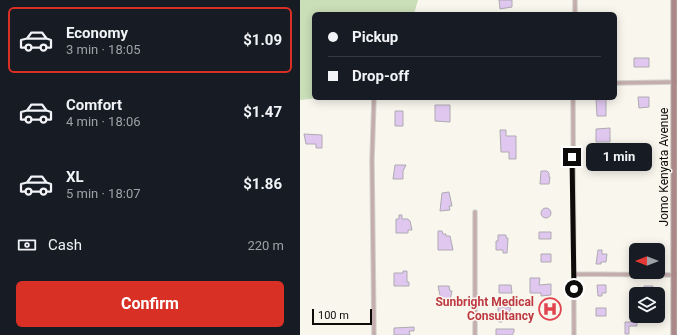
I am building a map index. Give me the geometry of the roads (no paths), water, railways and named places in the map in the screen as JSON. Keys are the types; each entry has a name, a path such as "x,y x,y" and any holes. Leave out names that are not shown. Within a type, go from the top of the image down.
{"street":[{"path":"575,0 575,12"},
{"name":"Jomo Kenyata Avenue","path":"674,0 676,82 676,275 674,335"},
{"path":"617,83 676,82"},
{"path":"374,100 372,160 374,335"},
{"path":"572,100 574,335"},
{"path":"475,212 475,335"},
{"path":"574,274 676,275"}],"place":[{"name":"Sunbright Medical Consultancy","path":"550,309"}]}
